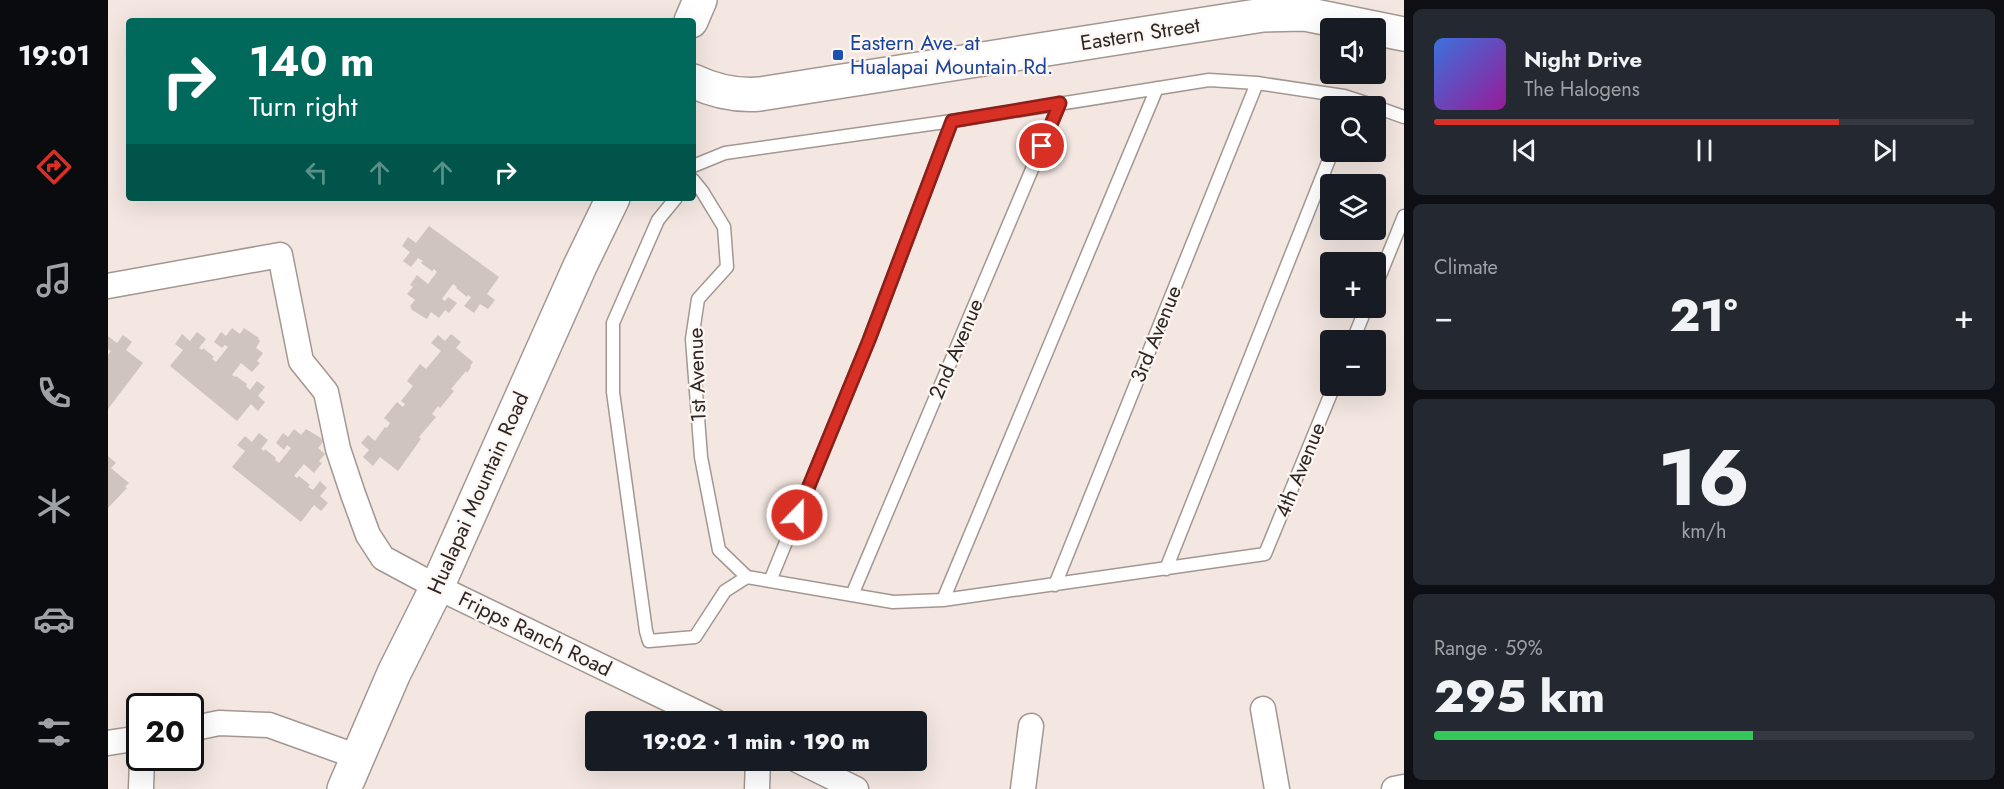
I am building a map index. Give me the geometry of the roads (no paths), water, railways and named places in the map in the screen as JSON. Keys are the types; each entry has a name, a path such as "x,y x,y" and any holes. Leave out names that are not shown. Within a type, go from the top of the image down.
{"main road":[{"path":"692,18 700,0"},
{"name":"Eastern Street","path":"696,82 716,90 746,95 760,94 1263,15 1346,11 1404,34"},
{"name":"Hualapai Mountain Road","path":"344,789 394,673 437,587 580,266 612,201"}],"street":[{"name":"Fripps Ranch Road","path":"108,285 280,255 301,361 326,392 338,449 368,535 383,558 437,587 693,711"},
{"path":"1263,709 1277,789"},
{"path":"204,726 219,723 269,725 358,757"},
{"path":"1023,789 1031,726"},
{"path":"108,742 126,740"},
{"path":"141,789 142,771"},
{"path":"756,789 757,771"},
{"path":"819,771 856,789"},
{"path":"1394,789 1404,787"}],"lane":[{"path":"696,165 725,153 952,121 1209,80 1257,83 1344,96"},
{"name":"3rd Avenue","path":"1055,585 1257,83"},
{"path":"943,600 1157,88"},
{"name":"2nd Avenue","path":"852,595 1060,103"},
{"path":"1386,111 1404,117"},
{"path":"770,581 869,340 952,121"},
{"path":"674,201 658,220 613,323 613,392 649,641 696,637 725,591 747,577 893,602 943,600 1166,569 1328,162"},
{"name":"1st Avenue","path":"696,184 724,227 727,267 698,299 692,339 701,457 719,550 747,577"},
{"path":"1386,260 1404,216"},
{"name":"4th Avenue","path":"1166,569 1265,554 1330,396"}],"place":[{"name":"Eastern Ave. at Hualapai Mountain Rd.","path":"838,55"}]}
